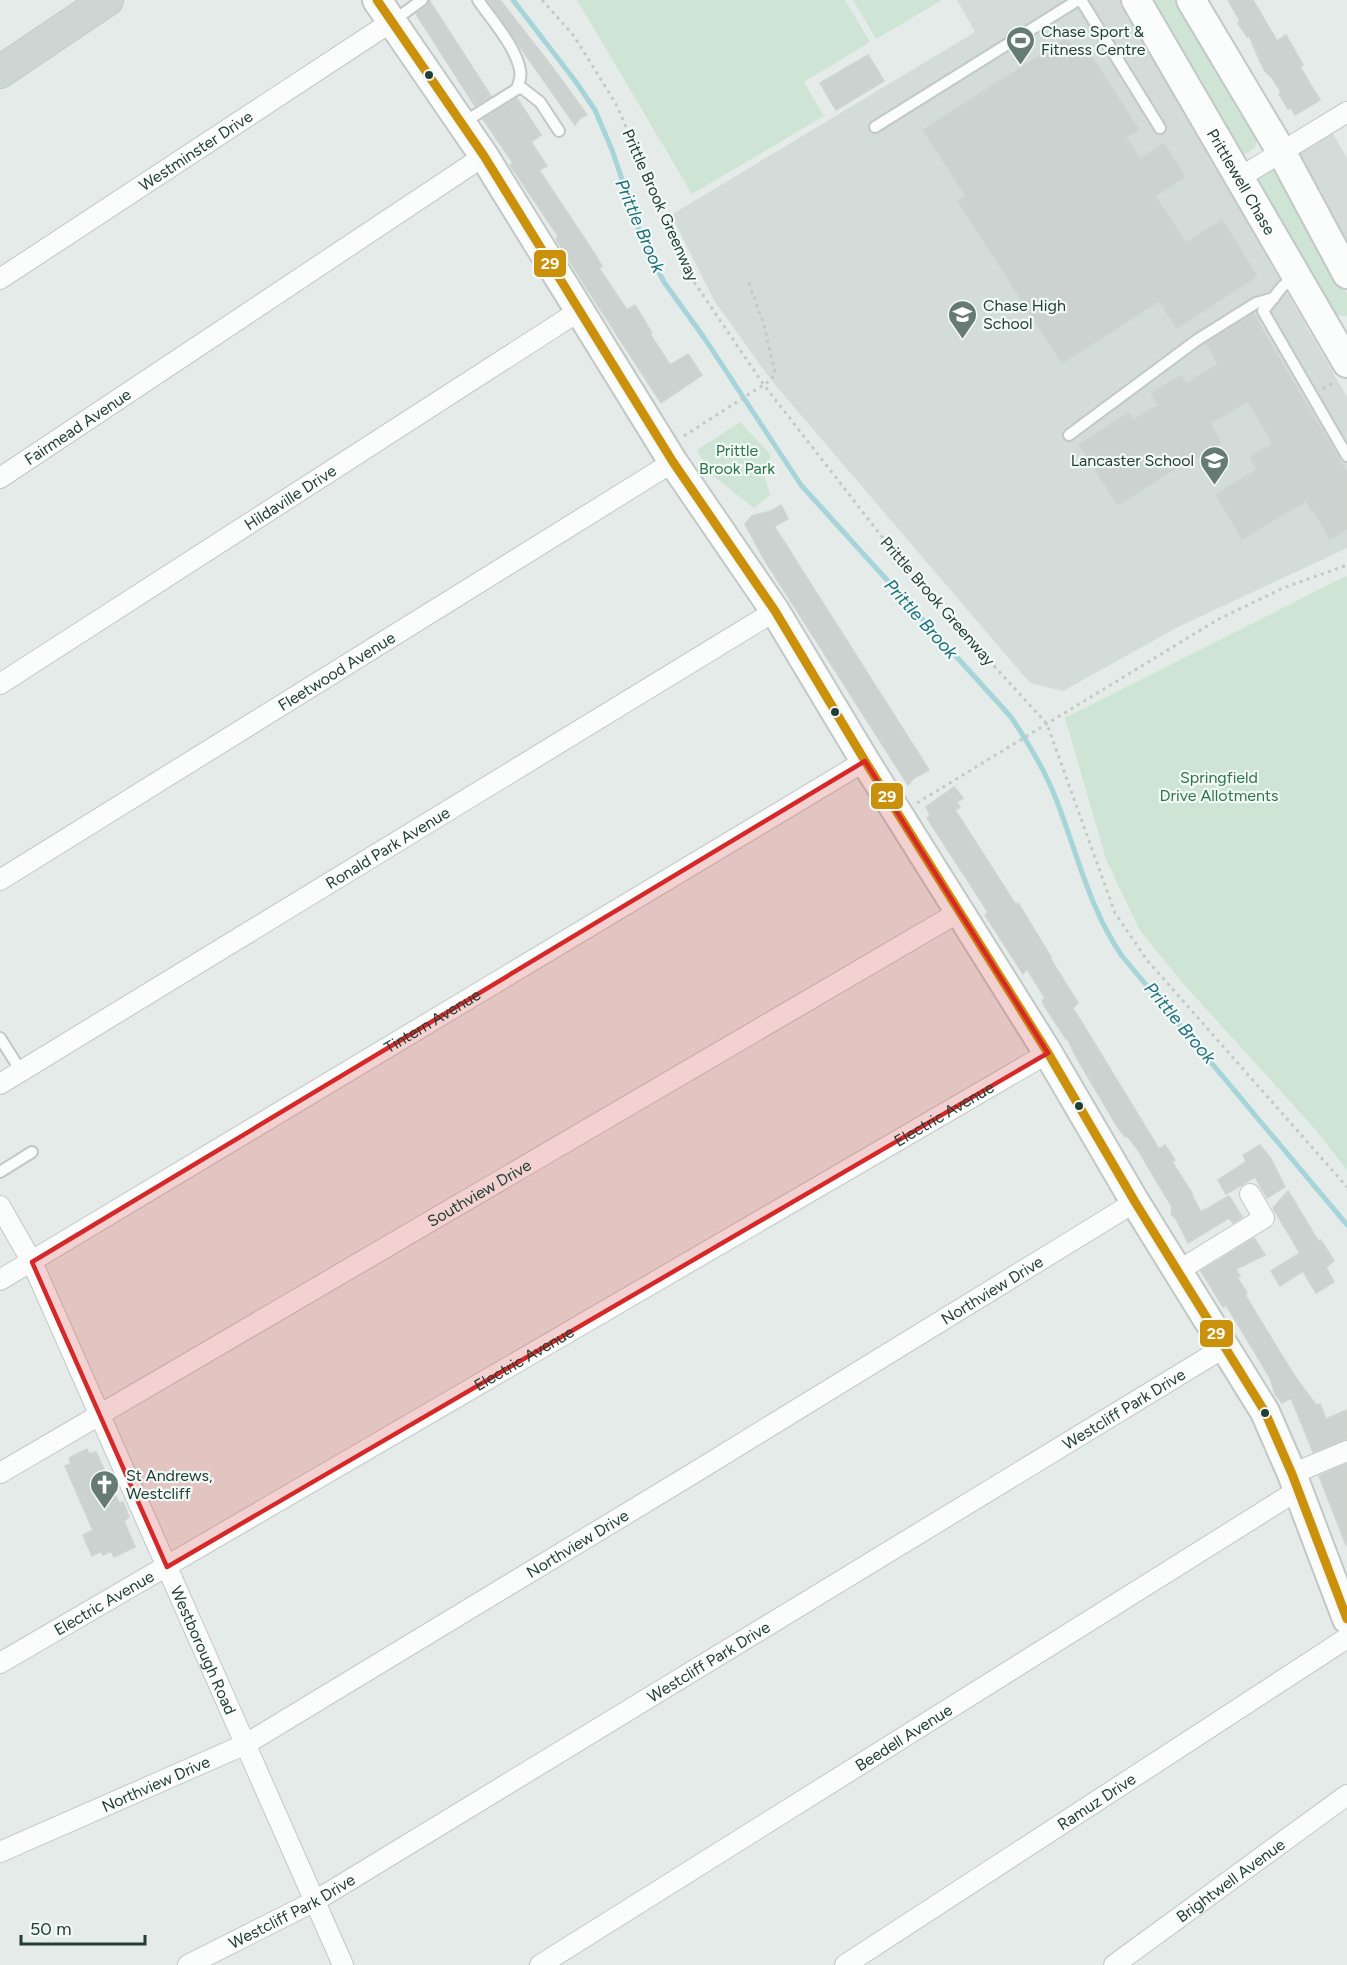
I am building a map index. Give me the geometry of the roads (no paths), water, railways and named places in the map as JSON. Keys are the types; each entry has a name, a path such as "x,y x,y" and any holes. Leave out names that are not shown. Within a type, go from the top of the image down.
{"main road":[{"path":"0,72 107,0"}],"street":[{"name":"Prittlewell Chase","path":"1136,0 1319,317 1342,371"},
{"path":"1191,0 1281,152 1347,273"},
{"path":"384,11 484,156 579,311 676,451 865,761 1048,1053 1135,1202 1265,1412 1295,1482 1347,1619"},
{"name":"Westminster Drive","path":"0,279 384,11"},
{"path":"1239,178 1347,112"},
{"name":"Fairmead Avenue","path":"0,478 484,156"},
{"name":"Hildaville Drive","path":"0,684 579,311"},
{"path":"1319,317 1330,330 1347,339"},
{"name":"Fleetwood Avenue","path":"0,880 676,451"},
{"name":"Ronald Park Avenue","path":"0,1084 775,611"},
{"name":"Tintern Avenue","path":"0,1280 865,761"},
{"name":"Southview Drive","path":"0,1473 959,912"},
{"name":"Electric Avenue","path":"0,1663 1048,1053"},
{"path":"1178,1272 1264,1218 1250,1194"},
{"name":"Northview Drive","path":"0,1852 246,1744 1135,1202"},
{"name":"Westborough Road","path":"0,1206 32,1262 344,1965"},
{"name":"Westcliff Park Drive","path":"188,1965 315,1901 1225,1347"},
{"name":"Beedell Avenue","path":"540,1965 1347,1451"},
{"name":"Ramuz Drive","path":"845,1965 1347,1638"},
{"name":"Brightwell Avenue","path":"1114,1965 1347,1795"}],"lane":[{"path":"384,11 422,0"},
{"path":"478,0 514,54 521,79 517,89"},
{"path":"875,127 1079,0 1160,128"},
{"path":"461,124 522,88 534,96 560,131"},
{"path":"1295,276 1282,287 1263,311 1347,456"},
{"path":"1069,435 1189,345 1249,307 1274,298"},
{"path":"0,1038 21,1071"},
{"path":"0,1172 32,1152"}],"waterway":[{"name":"Prittle Brook","path":"513,0 595,110 612,150 643,241 664,282 705,339 801,485 1011,717 1050,784 1091,897 1100,918 1122,956 1347,1225"}],"place":[{"name":"Chase Sport & Fitness Centre","path":"1020,66"},
{"name":"Chase High School","path":"962,340"},
{"name":"Lancaster School","path":"1215,486"},
{"name":"St Andrews, Westcliff","path":"105,1510"}],"park label":[{"name":"Prittle Brook Park","path":"737,459"},
{"name":"Springfield Drive Allotments","path":"1219,786"}]}
